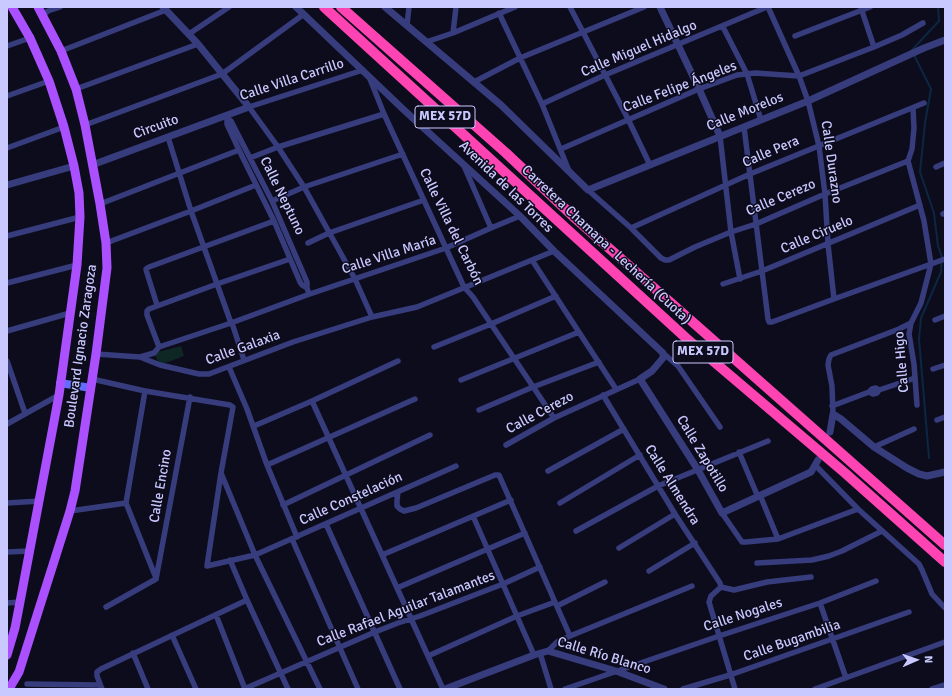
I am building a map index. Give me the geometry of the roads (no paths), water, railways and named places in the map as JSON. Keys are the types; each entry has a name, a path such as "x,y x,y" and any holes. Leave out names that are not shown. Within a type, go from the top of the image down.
{"highway":[{"name":"Carretera Chamapa - Lechería (Cuota)","path":"324,7 686,338 845,473 945,562"},
{"name":"Carretera Chamapa - Lechería (Cuota)","path":"341,7 506,153 576,219 650,285 945,545"}],"main road":[{"name":"Boulevard Ignacio Zaragoza","path":"8,652 20,602 59,395 77,265 80,217 79,193 64,127 49,81 30,38 12,7"},
{"name":"Boulevard Ignacio Zaragoza","path":"9,689 19,672 75,491 92,383 107,268 106,243 100,204 85,125 76,89 46,11 38,7"},
{"path":"60,383 92,383"}],"street":[{"path":"46,11 60,7"},
{"path":"189,34 229,7"},
{"name":"Avenida de las Torres","path":"296,7 663,352"},
{"path":"385,7 501,106 571,175 631,228"},
{"path":"407,25 409,7"},
{"path":"453,33 456,7"},
{"path":"570,7 650,165"},
{"path":"474,82 520,58 582,31 644,7"},
{"path":"660,7 720,136 731,232 740,279"},
{"name":"Calle Miguel Hidalgo","path":"542,104 605,75 768,7"},
{"name":"Calle Durazno","path":"768,7 799,76 808,101 819,146 825,194 828,244 834,299"},
{"path":"795,36 861,9 870,7"},
{"path":"61,51 165,8 198,44 249,107 278,147 304,187 355,278 372,317"},
{"path":"426,42 453,33 511,8"},
{"path":"861,9 874,47"},
{"path":"500,13 542,104 571,175"},
{"path":"85,125 222,74 304,14"},
{"name":"Calle Felipe Ángeles","path":"561,149 699,89 737,75 799,76 874,47 902,35 923,23"},
{"path":"723,27 747,74 761,120"},
{"path":"7,46 30,38"},
{"name":"Calle Morelos","path":"588,190 808,101 924,48 945,40"},
{"path":"76,89 198,44"},
{"name":"Calle Villa Carrillo","path":"227,117 249,107 363,70"},
{"name":"Calle Villa del Carbón","path":"369,76 384,114 464,287 491,324 554,418"},
{"path":"7,96 49,81"},
{"name":"Calle Pera","path":"631,228 750,174 924,103"},
{"name":"Calle Higo","path":"913,108 914,128 912,148 908,161 920,205 931,264 921,303 911,323 909,334 917,405"},
{"path":"250,158 278,147 384,114"},
{"name":"Circuito","path":"92,165 227,117"},
{"name":"Calle Neptuno","path":"227,117 227,124 274,221 302,285 307,288"},
{"name":"Calle Neptuno","path":"227,117 231,121 272,201 308,282 307,288 309,294"},
{"path":"7,148 64,127"},
{"path":"744,127 769,322 942,260"},
{"path":"168,137 191,212 244,360"},
{"path":"100,204 239,150"},
{"path":"272,201 304,187 403,154"},
{"name":"Calle Cerezo","path":"631,228 665,260 908,161"},
{"path":"462,162 491,228"},
{"path":"936,167 945,163"},
{"path":"7,185 74,166"},
{"path":"106,243 191,212 256,186"},
{"path":"308,243 329,233 424,200"},
{"name":"Calle Ciruelo","path":"723,284 762,271 920,205"},
{"name":"Calle Villa María","path":"140,357 154,353 159,347 232,325 309,294 446,248 520,216"},
{"path":"7,236 80,217"},
{"path":"157,305 146,269 274,221"},
{"name":"Calle Galaxia","path":"96,354 140,357 160,365 199,374 209,374 293,342 372,317 417,307 554,251"},
{"path":"159,347 147,312 157,305 290,259"},
{"path":"532,260 616,389"},
{"path":"7,283 77,265"},
{"path":"434,347 556,296"},
{"path":"7,331 70,313"},
{"path":"935,320 945,316"},
{"path":"830,432 833,414 832,386 828,359 831,355 911,323"},
{"path":"460,380 579,332"},
{"path":"663,352 678,366 720,427"},
{"name":"Calle Cerezo","path":"506,445 554,418 640,379 652,370 663,358 663,352"},
{"path":"254,426 398,361"},
{"path":"479,410 533,387 599,362"},
{"path":"8,364 25,413"},
{"path":"933,369 945,365"},
{"path":"229,367 254,426 294,538 358,689"},
{"path":"832,406 869,392 873,394 877,393 879,390 915,378"},
{"name":"Calle Zapotillo","path":"640,379 698,470 722,513 742,542 778,539"},
{"path":"92,383 190,397 230,405 233,407 221,473 255,555 320,689"},
{"path":"106,607 156,579 126,503 145,391"},
{"path":"7,424 59,395"},
{"name":"Calle Almendra","path":"603,395 675,514 720,583 721,587"},
{"name":"Calle Encino","path":"156,579 190,397"},
{"path":"267,465 415,399"},
{"path":"312,401 444,689"},
{"path":"833,414 874,447 907,468 927,476 945,472"},
{"path":"937,420 945,417"},
{"path":"548,471 624,429"},
{"path":"874,447 914,429"},
{"path":"283,505 430,435"},
{"path":"576,531 658,486 768,441"},
{"path":"739,452 778,539 858,509"},
{"path":"560,503 640,455"},
{"path":"722,513 811,472 817,463 858,509 919,564 932,594 945,608"},
{"name":"Calle Constelación","path":"221,473 207,566 255,555 456,466"},
{"path":"398,492 396,500 397,506 404,511 416,508 495,475 499,475 570,636"},
{"path":"382,555 511,500"},
{"path":"7,503 40,501"},
{"path":"70,511 126,503"},
{"path":"619,548 675,514"},
{"path":"473,516 517,616 537,654 551,689"},
{"path":"326,524 400,689"},
{"path":"757,563 812,560 829,556 882,531"},
{"path":"397,588 525,533"},
{"path":"649,571 695,543"},
{"path":"7,552 30,551"},
{"path":"230,560 288,689"},
{"name":"Calle Rafael Aguilar Talamantes","path":"245,689 375,632 503,584 540,567"},
{"path":"735,689 709,602 711,596 721,587 734,590 767,582 811,577"},
{"name":"Calle Nogales","path":"565,689 820,603 876,580"},
{"path":"428,656 517,616 556,604 605,582"},
{"path":"548,651 557,642 570,636 692,586"},
{"path":"27,684 101,687 97,672 101,669 247,600"},
{"path":"7,603 20,602"},
{"path":"820,603 846,678"},
{"name":"Calle Bugambilia","path":"683,689 730,675 833,640 909,612"},
{"path":"216,615 245,689"},
{"path":"172,635 196,689"},
{"path":"815,689 945,642"},
{"name":"Calle Río Blanco","path":"444,689 548,651 616,671 664,689"},
{"path":"133,653 148,689"},
{"path":"932,689 945,685"}],"waterway":[{"path":"912,51 939,21 938,7"},
{"path":"914,55 931,89 925,123 920,172 934,213 938,246 942,257 941,272 921,318 919,339 929,458"}]}
